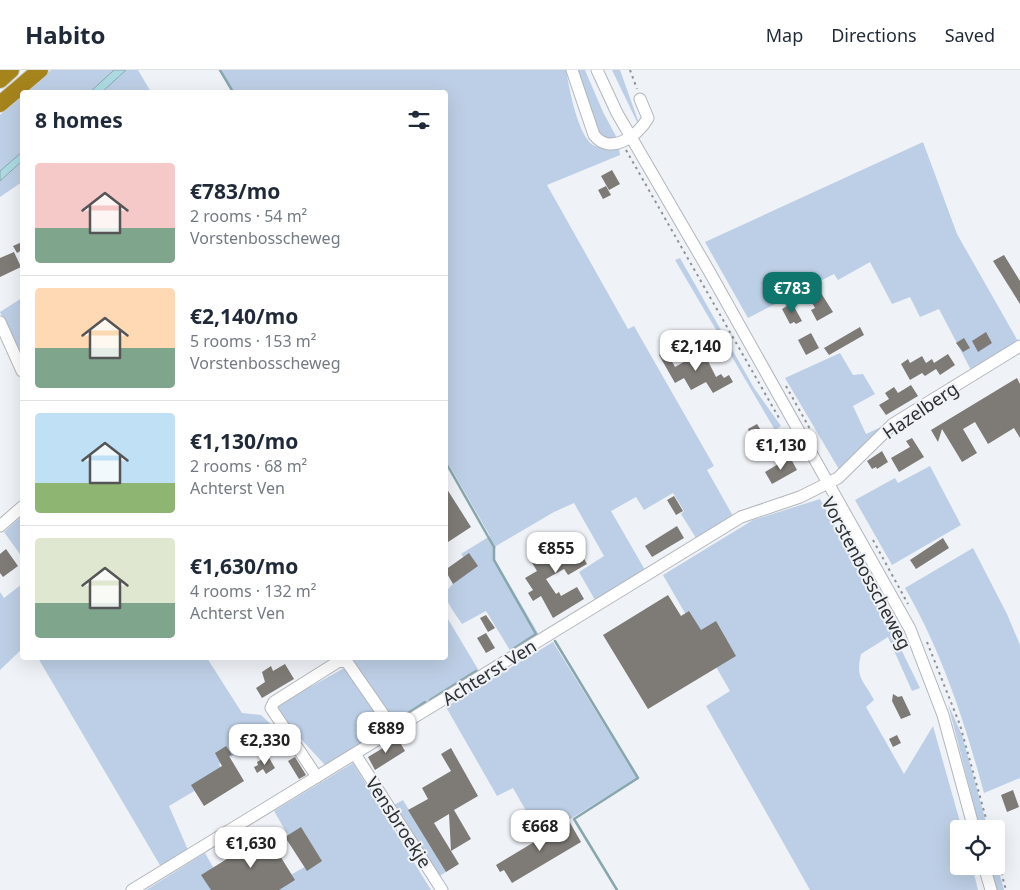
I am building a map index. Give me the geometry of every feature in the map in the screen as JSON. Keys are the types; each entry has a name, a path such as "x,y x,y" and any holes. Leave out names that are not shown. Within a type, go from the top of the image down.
{"highway":[{"path":"0,80 11,70"},
{"path":"0,104 40,70"}],"street":[{"path":"572,70 594,135 605,144 614,145 643,127 648,118 640,100"},
{"name":"Vorstenbosscheweg","path":"598,70 626,139 709,271 910,629 943,715 972,820"},
{"path":"0,322 20,367"},
{"name":"Hazelberg","path":"828,484 847,471 893,424 1020,346"},
{"name":"Achterst Ven","path":"132,890 741,517 800,497 828,484"},
{"path":"0,526 20,509"},
{"path":"317,777 271,708 274,702 339,661 347,662 394,730"},
{"name":"Vensbroekje","path":"355,754 442,890"},
{"path":"987,875 991,890"}],"path":[{"path":"630,70 640,100"},
{"path":"626,139 784,424"},
{"name":"Vorstenbosscheweg","path":"854,551 905,644"},
{"path":"951,703 963,735 987,820"},
{"path":"1002,875 1006,890"}],"shaded area":[{"path":"51,70 114,70 92,90 27,90"},
{"path":"114,70 126,70 104,90 92,90"},
{"path":"126,70 138,70 150,90 104,90"},
{"path":"221,70 566,70 575,112 584,134 595,146 619,148 620,155 547,185 628,329 634,326 714,466 707,470 733,516 696,538 681,514 684,511 673,493 644,510 636,497 611,511 645,570 595,600 579,572 604,556 574,503 554,512 496,546 493,556 539,635 511,652 486,611 462,624 448,601 448,591 453,584 472,570 461,554 490,536 448,463 448,90 233,90"},
{"path":"575,70 585,70 603,112 618,140 599,138"},
{"path":"612,70 620,70 638,124"},
{"path":"20,97 20,154 0,171 0,115"},
{"path":"923,142 957,234 1019,343 972,372 939,309 920,317 910,297 892,304 870,262 838,280 834,274 748,318 705,242"},
{"path":"20,154 20,163 0,181 0,171"},
{"path":"20,163 20,183 0,197 0,181"},
{"path":"680,258 754,388 781,426 775,430 675,260"},
{"path":"20,299 20,359 0,312"},
{"path":"840,353 853,375 863,374 875,394 853,406 866,434 885,425 840,471 785,378"},
{"path":"930,466 961,525 892,565 855,500 895,478 898,483"},
{"path":"820,499 898,643 920,688 912,691 888,637 861,654 859,662 860,674 874,700 866,707 904,774 933,726 959,820 950,820 950,875 974,875 978,890 810,890 706,706 730,691 663,575 753,520"},
{"path":"20,518 20,554 4,532"},
{"path":"973,548 1007,614 1020,645 1020,778 984,793 969,740 951,688 930,637 905,588"},
{"path":"20,586 20,651 0,670 0,592 4,598"},
{"path":"448,619 479,671 399,720 394,720 351,660 448,660"},
{"path":"553,642 637,778 541,837 513,788 497,796 446,707"},
{"path":"39,660 208,660 242,713 261,715 277,730 219,764 223,774 169,806 188,850 161,867"},
{"path":"346,667 386,726 385,729 325,765 273,709 305,686 312,686"},
{"path":"948,704 962,735 986,820 978,820"},
{"path":"353,763 431,890 265,890 306,866 274,811"},
{"path":"403,800 446,872 438,877 394,805"},
{"path":"205,853 226,890 146,890"},
{"path":"992,875 1000,875 1004,890 996,890"}],"building":[{"path":"612,170 620,184 609,190 601,176"},
{"path":"606,186 611,195 603,199 598,190"},
{"path":"20,243 20,251 17,253 13,246"},
{"path":"14,252 20,267 0,277 0,258"},
{"path":"1004,255 1020,281 1020,304 993,261"},
{"path":"821,293 833,312 817,321 811,310 815,308 810,299"},
{"path":"792,303 802,321 796,324 794,322 790,324 782,309"},
{"path":"860,327 864,335 829,355 824,348"},
{"path":"700,331 709,347 698,353 689,337"},
{"path":"986,332 992,343 978,352 972,341"},
{"path":"811,333 819,348 806,355 798,340"},
{"path":"964,338 970,348 963,352 956,343"},
{"path":"666,351 675,367 703,351 716,377 721,374 724,378 729,375 733,382 713,393 706,382 691,390 684,378 675,383 659,355"},
{"path":"948,354 955,365 940,375 936,369 925,376 922,373 910,380 901,364 908,359 910,363 922,356 926,363 932,359 934,363"},
{"path":"1017,378 1020,384 1020,438 1014,428 988,444 975,422 963,429 977,453 962,462 942,429 938,442 931,430"},
{"path":"911,385 918,396 886,415 879,405 889,399 885,393 894,387 898,393"},
{"path":"757,424 766,438 759,443 762,449 752,455 746,444 753,441 748,429"},
{"path":"912,438 924,457 899,472 891,458 910,447 906,441"},
{"path":"882,451 888,462 877,469 876,467 872,469 867,461"},
{"path":"790,457 797,470 772,484 765,472"},
{"path":"448,491 471,527 448,542"},
{"path":"674,496 683,511 676,515 667,500"},
{"path":"677,526 684,538 652,557 645,546"},
{"path":"569,533 587,564 568,575 564,569 546,579 556,594 559,592 561,596 577,587 584,599 553,618 541,596 533,601 528,593 533,590 525,578 537,571 529,558"},
{"path":"943,538 949,548 916,569 910,560"},
{"path":"6,549 18,566 3,577 0,573 0,554"},
{"path":"469,553 478,566 453,584 448,575 448,568"},
{"path":"668,595 681,616 689,611 701,630 716,621 736,656 648,709 603,635"},
{"path":"486,615 495,628 488,632 480,618"},
{"path":"486,633 495,648 486,653 477,638"},
{"path":"285,664 294,679 262,698 256,688 265,682 262,672 271,666 273,671"},
{"path":"893,694 898,697 902,696 911,715 901,719 892,701"},
{"path":"897,735 901,743 893,747 889,739"},
{"path":"398,739 405,751 375,770 368,757"},
{"path":"226,746 232,755 229,756 244,781 204,806 191,785 222,766 215,753"},
{"path":"451,748 478,796 454,810 471,839 451,851 459,864 446,872 408,810 428,799 422,788 451,771 441,754","holes":["449,814 451,851 434,823"]},
{"path":"268,756 275,768 266,774 263,769 257,773 254,767 258,765 257,762"},
{"path":"295,757 306,775 299,779 288,761"},
{"path":"1013,790 1019,807 1007,812 1001,795"},
{"path":"569,821 581,842 512,883 504,870 500,872 496,865"},
{"path":"301,827 322,861 307,871 285,837"},
{"path":"264,830 295,880 279,890 211,890 201,875 261,838 258,833"}],"waterway":[{"path":"220,70 232,90"},
{"path":"448,466 494,547 494,560 536,634 513,649"},
{"path":"555,641 638,778 574,819 617,890"},
{"path":"430,700 476,671"},
{"path":"399,719 425,702"}]}
